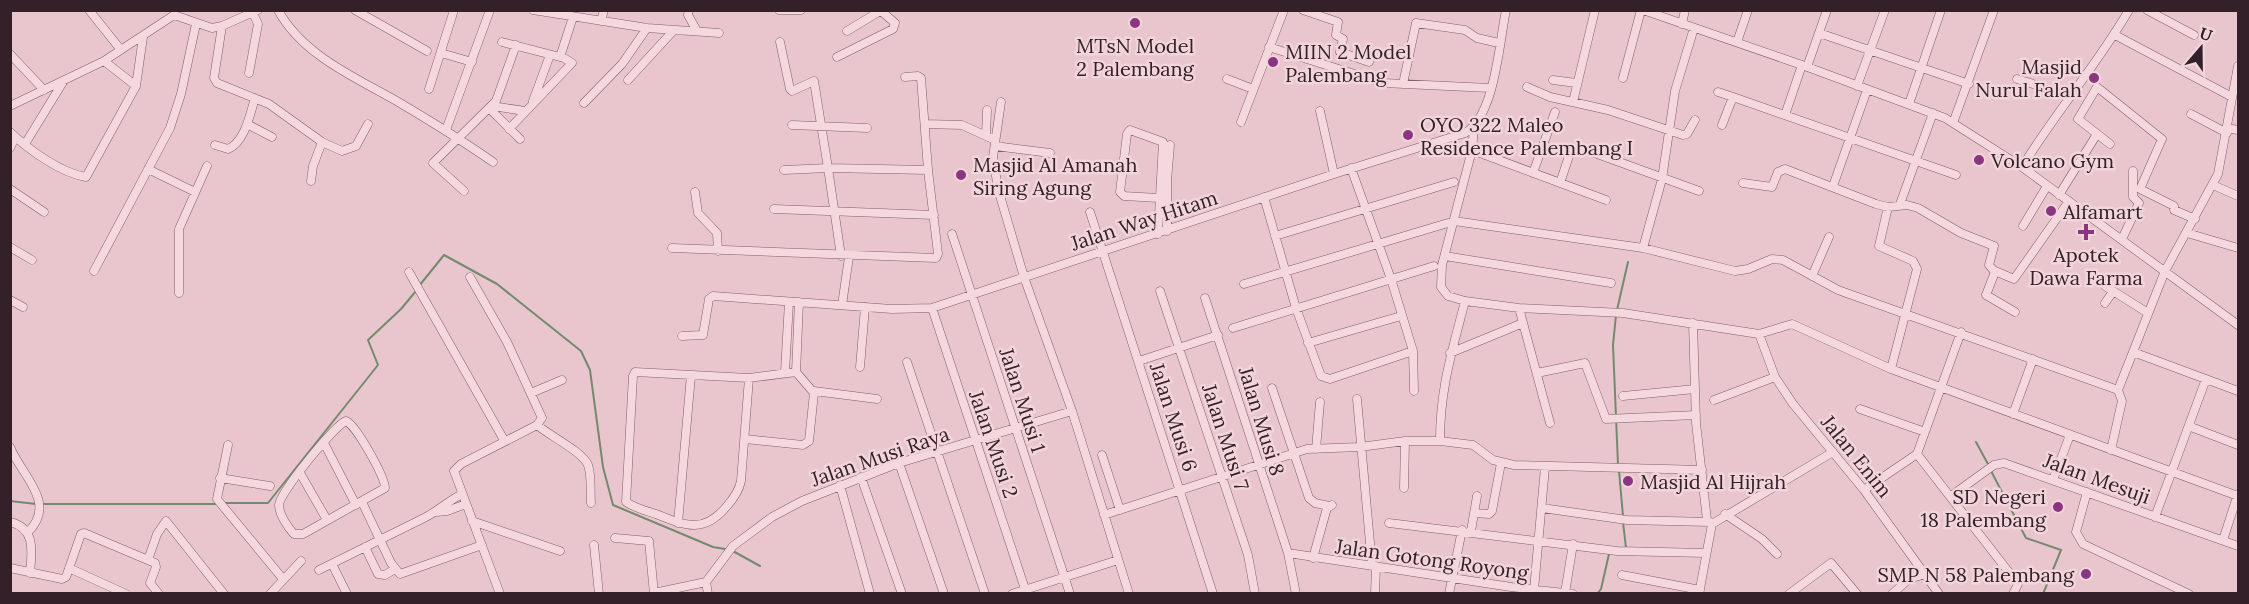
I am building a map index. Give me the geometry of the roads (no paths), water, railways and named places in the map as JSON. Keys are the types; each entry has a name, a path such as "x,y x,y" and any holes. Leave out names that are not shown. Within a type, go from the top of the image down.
{"street":[{"path":"89,10 121,50"},
{"path":"278,10 295,36 315,52 458,137 493,162"},
{"path":"355,10 427,51"},
{"path":"429,89 454,10"},
{"path":"446,130 490,10"},
{"path":"601,21 604,10"},
{"path":"689,10 688,15 697,32"},
{"path":"779,10 801,10"},
{"path":"1241,122 1284,10"},
{"path":"1303,10 1338,22 1336,35 1344,39 1340,52 1368,62"},
{"path":"1506,10 1491,88 1485,110 1474,128 1472,150 1451,222 1442,265 1443,291 1448,296 1465,301 1519,308 1623,313 1759,334 1792,324 1891,369 2238,496 2223,540"},
{"path":"1573,102 1595,10"},
{"path":"1623,78 1642,10 1660,13 1682,24 1933,113 1953,123 2022,167 2238,325"},
{"path":"1682,24 1685,10"},
{"path":"1737,42 1748,10"},
{"path":"1785,115 1827,10"},
{"path":"1857,86 1885,10"},
{"path":"1909,104 1941,10"},
{"path":"1953,123 1994,10"},
{"path":"2022,167 2052,118 2115,35 2129,10"},
{"path":"2147,10 2194,35"},
{"path":"535,11 646,28 719,33"},
{"path":"837,57 893,29 895,23 880,11 846,31"},
{"path":"10,106 104,61 143,38 174,13 207,27 222,26 256,12 258,24 249,73"},
{"path":"560,57 573,17"},
{"path":"1403,84 1416,23 1465,30 1477,38 1499,43"},
{"path":"94,271 176,113 196,24"},
{"path":"222,26 214,81 281,111 322,142 342,151 352,149 368,124"},
{"path":"584,103 622,64 646,28"},
{"path":"1643,248 1662,179 1675,91 1694,28"},
{"path":"628,80 674,30"},
{"path":"1819,33 1969,84"},
{"path":"2115,35 2232,97"},
{"path":"10,148 13,134 65,169 86,177 136,86 143,38"},
{"path":"502,42 569,60 571,66 509,129"},
{"path":"780,42 790,89 792,91 814,81 834,212 845,256 842,304"},
{"path":"464,190 433,165 458,137 491,107 516,45"},
{"path":"1269,47 1359,78 1403,84 1491,88"},
{"path":"441,53 472,62"},
{"path":"10,54 44,90"},
{"path":"532,105 550,55"},
{"path":"104,61 136,86"},
{"path":"2111,450 2122,401 2118,390 2148,312 2165,271 2213,185 2221,164 2238,66"},
{"path":"672,248 935,259 938,254 928,170 921,78 905,77"},
{"path":"1227,79 1254,89"},
{"path":"2017,79 2033,84"},
{"path":"1552,80 1576,83"},
{"path":"25,144 63,81"},
{"path":"1527,87 1686,135 1695,120"},
{"path":"2110,144 2078,119 2097,87 2162,139 2140,189 2174,206 2174,210 2195,219"},
{"path":"1833,186 1867,90"},
{"path":"1718,92 1956,175"},
{"path":"1722,125 1733,97"},
{"path":"215,145 228,149 233,147 248,124 255,98"},
{"path":"1001,102 993,158 998,189 1024,277 1072,411 1130,594"},
{"path":"491,107 525,111"},
{"path":"491,107 520,139"},
{"path":"986,136 987,110"},
{"path":"1320,111 1334,174"},
{"path":"1533,173 1555,112"},
{"path":"1900,204 1933,113"},
{"path":"2191,114 2227,130 2238,130"},
{"path":"248,124 272,137"},
{"path":"925,124 962,125 986,136 995,143 1050,153"},
{"path":"792,125 867,128"},
{"name":"Jalan Way Hitam","path":"682,336 703,334 711,297 865,307 932,308 1351,168 1466,133 1474,128"},
{"path":"1158,198 1124,196 1120,192 1126,134 1130,130 1163,142 1158,198 1158,234"},
{"path":"2060,195 2097,134"},
{"path":"311,181 322,142"},
{"path":"1167,231 1170,145"},
{"path":"1560,183 1571,150 1575,147 1699,191"},
{"path":"1472,150 1606,200"},
{"path":"179,293 178,234 207,166"},
{"path":"784,170 828,168 928,170"},
{"path":"1351,168 1391,279 1413,351 1414,391"},
{"path":"148,169 195,192"},
{"path":"1743,183 1772,187 1778,172 1785,169 1888,207 1900,204 1932,214 1961,233 1994,246 1989,264 1995,271 2014,279 2068,201"},
{"path":"2122,239 2139,202 2133,197 2133,171"},
{"path":"1275,236 1454,182"},
{"path":"2213,185 2238,196"},
{"path":"2023,226 2047,186"},
{"path":"10,189 44,212"},
{"path":"695,192 700,216 717,233 718,251"},
{"path":"1264,197 1296,308 1321,376 1327,379 1413,351"},
{"path":"1888,207 1879,246 1917,266 1891,369"},
{"path":"774,210 934,214"},
{"name":"Jalan Musi 6","path":"1090,212 1213,594"},
{"path":"1244,284 1286,273 1377,242 1451,222 1643,248 1735,271 1749,269 1777,259 1838,290 1961,332 2118,390"},
{"path":"2187,233 2238,248"},
{"name":"Jalan Musi 1","path":"952,234 1070,594"},
{"path":"1812,276 1829,237"},
{"path":"10,247 32,260"},
{"path":"1445,256 1611,283"},
{"path":"1233,328 1434,266"},
{"path":"1995,271 1986,295 2015,312"},
{"path":"409,272 504,441"},
{"path":"470,277 507,342 542,417 537,425 455,469 454,477 500,594"},
{"path":"2104,286 2148,312"},
{"name":"Jalan Musi 7","path":"1160,291 1253,573 1256,594"},
{"path":"2105,303 2112,292"},
{"name":"Jalan Musi 8","path":"1205,298 1288,553 1296,594"},
{"path":"10,300 23,307"},
{"path":"1440,441 1441,400 1450,353 1465,301"},
{"path":"785,372 789,302"},
{"path":"799,302 796,372 814,391 877,399"},
{"path":"860,368 865,307"},
{"name":"Jalan Musi 2","path":"932,308 1025,589"},
{"path":"1519,308 1550,423"},
{"path":"1308,343 1401,316"},
{"path":"1450,353 1523,323"},
{"path":"1622,574 1700,592 1710,522 1701,470 1696,415 1693,323"},
{"path":"1864,490 1917,454 1961,332"},
{"name":"Jalan Enim","path":"1759,334 1775,377 1793,404 1864,490 1939,594"},
{"path":"1139,361 1218,335"},
{"path":"787,342 797,343"},
{"path":"2133,352 2238,391"},
{"path":"2013,414 2033,359"},
{"path":"907,362 985,594"},
{"path":"1537,373 1585,363 1606,420 1622,421 1696,415"},
{"path":"749,378 741,481 731,501 720,515 707,524 678,523 629,504 624,498 635,372 749,378 796,372"},
{"path":"678,523 691,375"},
{"path":"1714,400 1775,377"},
{"path":"2155,517 2191,427 2206,379"},
{"path":"531,393 562,380"},
{"path":"1272,388 1309,498 1315,503 1331,505 1313,558"},
{"path":"1623,396 1695,389"},
{"path":"745,440 802,445 807,442 814,391"},
{"path":"1357,399 1375,594"},
{"path":"1316,448 1320,402"},
{"path":"1860,409 1925,432"},
{"name":"Jalan Musi Raya","path":"706,582 733,546 772,517 802,501 899,463 1072,411"},
{"path":"351,422 385,483 383,491 301,535 292,532 279,505 284,493 324,443 342,423 351,422"},
{"path":"537,425 554,439 584,457 590,470 591,503"},
{"path":"2191,427 2238,445"},
{"path":"2054,480 2070,435"},
{"path":"1104,515 1295,453 1316,448 1360,447 1405,441 1440,441 1473,445 1491,459 1501,463 1627,470 1701,470"},
{"path":"1404,488 1405,441"},
{"path":"324,443 381,539 398,573 404,574 482,545"},
{"path":"228,445 220,478 219,503 283,579"},
{"path":"10,447 40,500 33,526 28,532"},
{"path":"1542,508 1624,520 1710,522 1833,452"},
{"path":"1917,454 2018,584 2013,594"},
{"path":"1102,455 1120,510"},
{"name":"Jalan Mesuji","path":"1951,495 2001,462 2238,546"},
{"path":"899,463 944,594"},
{"path":"1474,513 1489,514 1492,511 1501,463"},
{"path":"1534,590 1545,467"},
{"path":"300,473 327,520"},
{"path":"861,477 902,594"},
{"path":"220,478 270,486"},
{"path":"840,485 870,594"},
{"path":"2086,492 2076,532 2083,543 2189,594"},
{"path":"436,512 443,503 462,494"},
{"path":"1449,594 1477,496"},
{"path":"319,570 436,512 447,511 466,504"},
{"path":"1725,514 1762,539 1777,554"},
{"path":"472,520 560,551"},
{"path":"148,560 158,534 166,521 224,594"},
{"path":"10,522 22,526 28,532 32,554 30,573"},
{"path":"1389,524 1466,531 1617,551 1706,553"},
{"path":"10,568 62,579 83,533 157,565 150,584 159,594"},
{"path":"615,538 649,541 654,593 706,582 708,594"},
{"path":"1559,593 1573,544"},
{"path":"594,545 599,594"},
{"path":"365,548 378,574 385,575 395,569"},
{"name":"Jalan Gotong Royong","path":"1288,553 1452,578 1511,590 1573,594"},
{"path":"1012,594 1118,560"},
{"path":"270,594 301,561"},
{"path":"1909,579 1916,561"},
{"path":"1788,594 1831,563 1836,565 1857,594"},
{"path":"332,564 347,594"},
{"path":"69,568 126,594"},
{"path":"1892,594 1909,579 1925,574"}],"waterway":[{"path":"419,286 444,255 497,284 581,351 590,370 603,467 613,505 713,547 731,550 760,566"},
{"path":"1617,310 1628,262"},
{"path":"225,503 268,503 378,365 368,340 401,309 416,291"},
{"path":"1616,315 1613,345 1618,465"},
{"path":"1976,442 1989,466"},
{"path":"1619,471 1623,516"},
{"path":"1991,471 2026,538 2061,550 2043,594"},
{"path":"10,501 36,504"},
{"path":"42,504 219,504"},
{"path":"1623,522 1626,548"},
{"path":"1597,594 1601,589 1609,554"}],"place":[{"name":"MTsN Model 2 Palembang","path":"1135,23"},
{"name":"MIIN 2 Model Palembang","path":"1273,62"},
{"name":"Masjid Nurul Falah","path":"2094,78"},
{"name":"OYO 322 Maleo Residence Palembang I","path":"1408,135"},
{"name":"Volcano Gym","path":"1979,160"},
{"name":"Masjid Al Amanah Siring Agung","path":"961,175"},
{"name":"Alfamart","path":"2051,211"},
{"name":"Apotek Dawa Farma","path":"2086,232"},
{"name":"Masjid Al Hijrah","path":"1628,481"},
{"name":"SD Negeri 18 Palembang","path":"2058,507"},
{"name":"SMP N 58 Palembang","path":"2086,574"}]}
